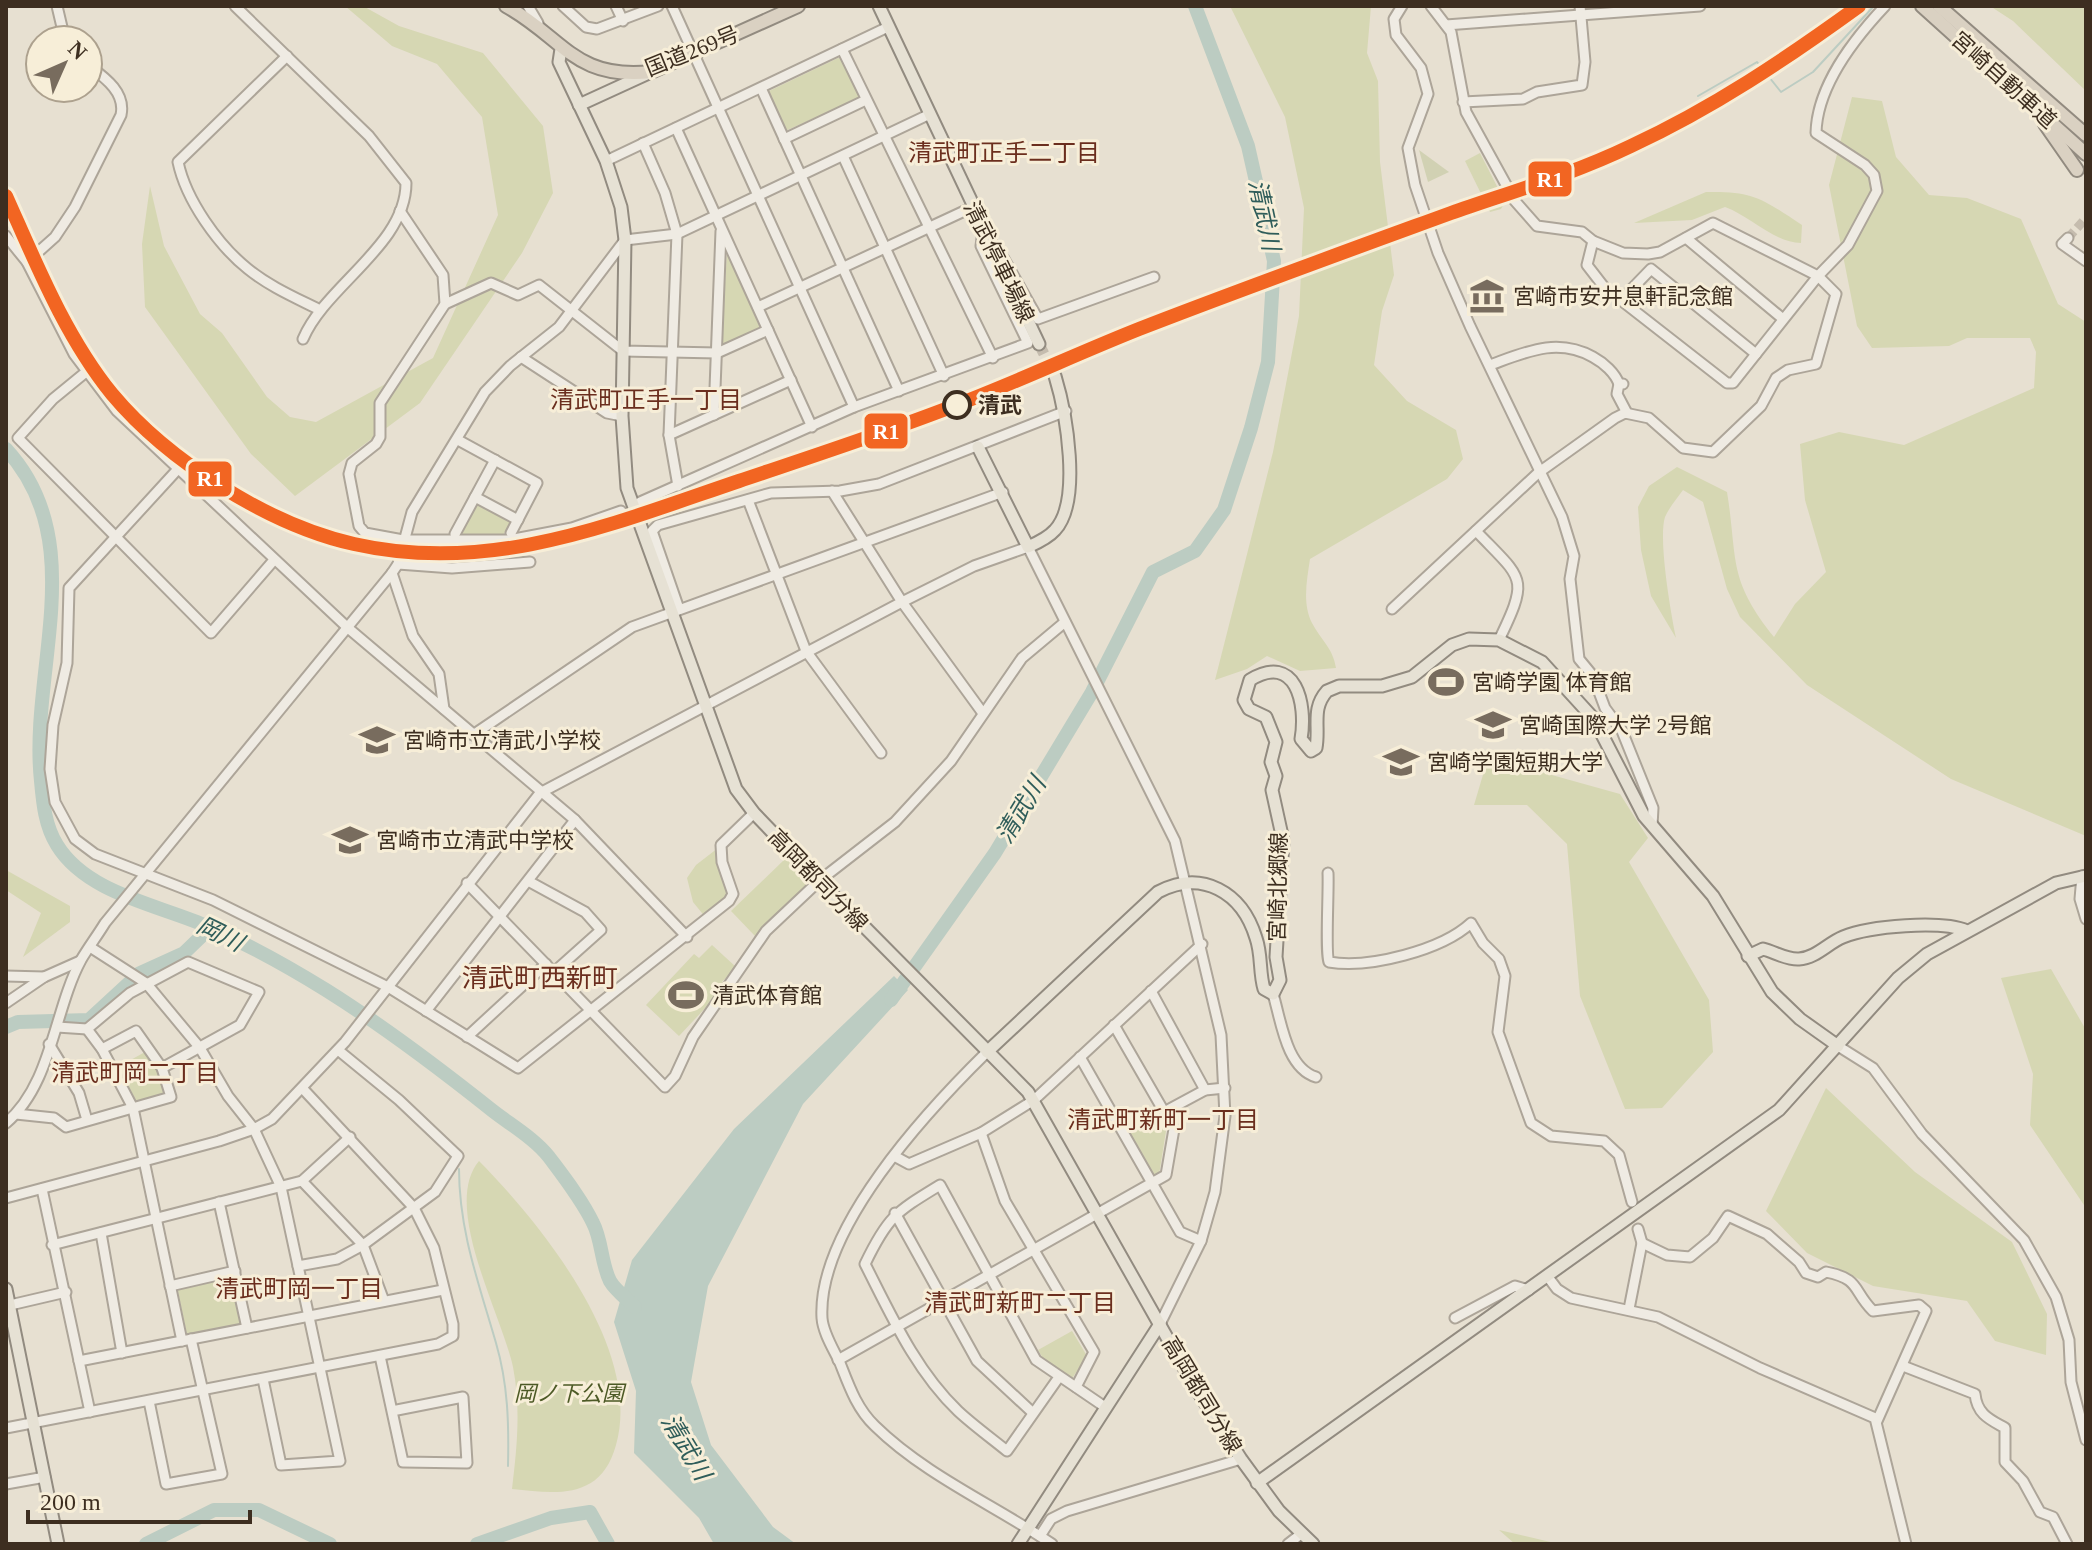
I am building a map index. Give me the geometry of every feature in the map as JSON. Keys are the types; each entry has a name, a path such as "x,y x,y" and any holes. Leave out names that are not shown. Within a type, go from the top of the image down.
{"highway":[{"name":"国道269号","path":"510,7 561,49 587,65 625,75 651,72 798,6"},
{"name":"宮崎自動車道","path":"1922,6 2086,154"},
{"name":"宮崎自動車道","path":"1939,6 2086,135"},
{"path":"2031,104 2077,170"}],"main road":[{"name":"清武停車場線","path":"879,6 1039,344"},
{"name":"高岡都司分線","path":"561,49 559,62 606,161 621,207 625,240 622,416 627,488 676,610 705,706 736,789 754,813 822,884 1034,1100 1160,1324 1241,1459 1257,1483 1313,1544"},
{"path":"579,105 651,72"},
{"path":"978,447 1028,547 1055,531 1069,500 1066,411 1055,376"},
{"name":"宮崎北郷線","path":"1187,882 1205,881 1218,888 1243,914 1257,941 1264,989 1273,994 1280,980 1276,957 1283,840 1272,790 1276,776 1271,762 1276,742 1266,717 1249,709 1244,700 1250,680 1273,671 1286,676 1298,689 1305,720 1301,739 1311,751 1316,748 1318,738 1316,710 1327,691 1339,686 1382,686 1412,677 1461,642 1486,637 1499,640"},
{"path":"1499,640 1542,662 1594,719 1652,826 1701,880 1748,956 1786,1006 1838,1046"},
{"path":"1257,1483 1779,1110 1898,978 1941,945 2056,883 2084,876"},
{"path":"987,1052 1158,892 1187,882"},
{"path":"1748,956 1763,949 1795,959 1808,957 1832,942 1868,930 1951,925 1967,931"},
{"path":"6,1289 58,1544"},
{"path":"1018,1544 1160,1324"}],"street":[{"path":"235,6 325,97 369,136 402,176 406,193 400,211 368,257 318,309 303,339"},
{"path":"528,6 529,13 561,49"},
{"path":"563,6 586,27 597,29 658,6"},
{"path":"616,6 623,21"},
{"path":"672,6 854,407"},
{"path":"1402,6 1394,19 1396,35 1421,68 1428,94 1409,142 1413,176 1438,253 1538,473 1562,517 1572,548 1570,579 1579,659 1593,676 1605,708 1622,731 1653,808 1652,826"},
{"path":"1392,609 1538,473 1615,418 1627,413 1649,418 1683,448 1706,453 1718,450 1761,406 1776,378 1788,370 1816,364 1836,294 1818,276 1713,223 1660,252 1648,254 1623,253 1593,241 1582,232 1537,226 1508,189 1463,102 1457,52 1446,25 1431,6"},
{"path":"1446,25 1580,11 1700,6"},
{"path":"1593,241 1587,265 1604,287 1727,383 1733,383 1818,276 1848,245 1877,191 1874,175 1865,165 1816,133 1820,97 1885,6"},
{"path":"1463,102 1523,99 1537,92 1582,85 1585,62 1580,11"},
{"path":"606,161 888,27"},
{"path":"842,49 993,358"},
{"path":"287,56 178,162 190,194 234,256 273,286 318,309"},
{"path":"27,262 55,237 75,207 121,115 122,102 104,80"},
{"path":"761,88 899,391"},
{"path":"784,139 866,100"},
{"path":"6,1123 16,1114 57,1027 80,961 114,914 392,573 398,564 412,512 493,381 571,312 618,245 625,240 677,234 930,114"},
{"path":"676,128 812,427"},
{"path":"643,143 665,193 677,234 669,435 678,486"},
{"path":"843,156 944,376"},
{"path":"758,307 973,207"},
{"path":"400,211 443,275 445,304"},
{"path":"714,415 721,228"},
{"path":"983,230 995,244 1038,319 1154,277"},
{"path":"640,502 854,407 1028,343 981,246 983,230"},
{"path":"6,236 27,262 55,321 86,372 117,411 348,628 575,820 687,937"},
{"path":"1686,238 1783,319"},
{"path":"2068,238 2062,244 2086,261"},
{"path":"1621,300 1651,269 1756,354"},
{"path":"621,511 572,528 508,540 403,540 365,533 359,526 349,474 352,463 380,437 380,403 445,304 491,283 502,285 518,295 539,285 623,351 717,353 768,330"},
{"path":"1490,365 1536,348 1577,348 1601,361 1621,384 1618,402 1627,413"},
{"path":"521,357 607,413 622,416"},
{"path":"86,372 53,399 18,438 114,538 211,633 274,560"},
{"path":"669,435 791,380"},
{"path":"676,610 652,531 658,525 786,490 832,491 879,484 1066,411"},
{"path":"458,440 537,483 511,533"},
{"path":"455,534 495,460"},
{"path":"178,469 69,588 67,663 53,725 50,769 55,802 75,839 95,854 266,924 426,1011 518,1068 729,901 733,894 722,862 721,845 754,813"},
{"path":"832,491 902,602 982,712"},
{"path":"473,735 618,635 676,610 1003,492"},
{"path":"475,497 518,520"},
{"path":"748,500 806,651 881,753"},
{"path":"1476,531 1514,570 1520,585 1518,599 1499,640"},
{"path":"6,1198 145,1162 254,1129 272,1119 304,1090 341,1046 540,793 902,602 974,566 1028,547 1175,841 1202,944 1221,1035 1225,1088 1219,1166 1201,1241 1160,1324"},
{"path":"398,564 452,568 530,562"},
{"path":"392,573 413,636 439,674 444,710"},
{"path":"467,883 665,1087 675,1076 693,1037 766,931 895,822 951,761 1022,658 1065,622"},
{"path":"426,1011 530,882 575,820"},
{"path":"1328,873 1330,916 1326,956 1329,962 1367,964 1457,936 1471,923 1483,943 1499,959 1505,976 1498,1032 1531,1123 1551,1136 1604,1141 1619,1155 1632,1202"},
{"path":"2084,876 2080,899 2086,919"},
{"path":"530,882 585,912 601,930 554,972"},
{"path":"896,1157 909,1164 981,1133 1034,1100 1202,944"},
{"path":"90,947 146,983 200,1048 228,1096 254,1129 281,1187 340,1461 281,1465 263,1379"},
{"path":"6,1003 44,977 80,961"},
{"path":"57,1027 87,1029 146,983 188,962 259,992 240,1025 162,1068"},
{"path":"467,1037 546,964"},
{"path":"6,976 44,977"},
{"path":"1151,991 1205,1090"},
{"path":"1273,994 1292,1056 1303,1071 1316,1077"},
{"path":"838,1360 1166,1175 1174,1129 1114,1025"},
{"path":"87,1029 102,1049 133,1108 170,1286 205,1390 222,1474 166,1484 149,1401"},
{"path":"16,1114 54,1118 66,1127 171,1097 162,1068 136,1031 102,1049"},
{"path":"49,1044 79,1093 87,1120"},
{"path":"298,1266 337,1259 363,1245 435,1192 458,1156 341,1046"},
{"path":"1838,1046 1873,1068 1922,1134 2024,1240 2056,1297 2069,1340 2071,1382 2086,1440"},
{"path":"987,1052 927,1111 849,1221 827,1270 822,1322 853,1398 873,1425 914,1456 1052,1544"},
{"path":"1080,1057 1180,1232 1201,1241"},
{"path":"1166,1111 1205,1090 1225,1088"},
{"path":"6,1428 380,1356 438,1344 453,1336 453,1324 434,1248 414,1208 304,1090"},
{"path":"981,1133 1005,1201 1094,1352 1076,1387"},
{"path":"52,1245 302,1181 350,1137"},
{"path":"302,1181 363,1245 384,1301"},
{"path":"1059,1377 1007,1451 950,1401 932,1382 897,1327 865,1264 884,1225 895,1213 940,1185 1036,1360 1105,1407"},
{"path":"42,1189 90,1412"},
{"path":"219,1202 247,1328"},
{"path":"895,1213 977,1361 1033,1413"},
{"path":"1642,1243 1667,1255 1690,1257 1713,1238 1728,1216 1775,1240 1806,1273 1818,1277 1826,1272 1846,1276 1858,1285 1864,1301 1873,1311 1919,1305 1926,1311 1877,1421 1906,1544"},
{"path":"1629,1309 1642,1243 1638,1229"},
{"path":"101,1233 122,1353"},
{"path":"170,1286 235,1271"},
{"path":"1548,1277 1557,1289 1571,1298 1658,1317 1877,1421"},
{"path":"1455,1318 1515,1286 1529,1290"},
{"path":"79,1361 443,1290"},
{"path":"8,1306 66,1292"},
{"path":"380,1356 403,1462 467,1463 463,1397 392,1411"},
{"path":"1903,1366 1975,1394 1976,1403 1988,1420 2005,1428 2005,1462 2023,1481 2040,1512 2053,1517 2067,1544"},
{"path":"1040,1536 1051,1519 1067,1511 1241,1459"},
{"path":"6,1484 45,1477"},
{"path":"1288,1544 1301,1534"}],"green space":[{"path":"345,6 363,6 399,26 483,53 543,126 553,193 522,253 420,403 295,496 251,454 145,307 142,244 150,186 164,246 200,314 222,333 267,397 290,417 316,422 433,358 498,215 482,117 437,64 392,46"},
{"path":"1230,6 1371,6 1367,53 1378,81 1380,162 1394,275 1382,311 1374,365 1407,401 1456,430 1463,459 1447,479 1310,559 1307,608 1336,668 1300,671 1267,656 1247,669 1215,680 1273,452 1299,316 1304,208 1285,117"},
{"path":"1990,6 2086,6 2086,91 2013,21"},
{"path":"840,57 860,98 785,131 767,92"},
{"path":"1852,97 1882,101 1896,157 1929,195 1967,198 2021,219 2058,304 2086,322 2086,836 1951,779 1807,685 1740,617 1727,589 1703,502 1683,490 1665,517 1663,528 1666,577 1676,638 1651,596 1641,550 1638,507 1649,486 1677,467 1727,492 1741,583 1774,637 1795,604 1826,572 1805,500 1800,444 1839,432 1904,445 2034,388 2036,352 2030,338 1967,338 1949,346 1872,348 1857,326 1829,185"},
{"path":"1419,150 1449,172 1428,182"},
{"path":"1480,153 1505,202 1501,209 1490,212 1465,161"},
{"path":"1706,192 1736,193 1767,203 1802,225 1801,243 1782,239 1725,207 1692,220 1634,223"},
{"path":"727,253 760,328 721,346"},
{"path":"478,504 511,523 503,535 460,537"},
{"path":"1512,764 1620,794 1648,838 1629,862 1709,1000 1713,1052 1662,1108 1625,1109 1580,996 1567,844 1527,805 1474,805 1485,768"},
{"path":"718,848 730,893 728,900 706,918 693,902 687,878 696,865"},
{"path":"786,858 809,882 755,936 731,911"},
{"path":"6,870 70,906 70,922 23,957 41,913 6,890"},
{"name":"清武体育館","path":"712,945 736,967 722,982 726,986 679,1036 646,1005 694,954 699,958"},
{"path":"2051,969 2086,1030 2086,1208 2030,1125 2033,1074 2001,978"},
{"path":"145,1052 159,1070 166,1093 137,1102 118,1067"},
{"path":"1826,1088 1915,1172 2012,1242 2047,1314 2046,1355 1995,1341 1967,1301 1873,1286 1807,1253 1766,1211"},
{"path":"1157,1116 1166,1131 1159,1175 1151,1180 1126,1134"},
{"name":"岡ノ下公園","path":"479,1161 531,1219 557,1254 601,1330 615,1370 620,1408 616,1445 600,1476 575,1490 545,1492 512,1489 518,1413 513,1367 478,1261 467,1205 469,1181"},
{"path":"232,1277 242,1324 187,1335 177,1287"},
{"path":"1072,1331 1087,1356 1071,1380 1044,1360 1038,1350"},
{"path":"1499,1530 1559,1544 1515,1544"}],"water":[{"path":"894,976 908,990 803,1104 708,1286 691,1382 711,1445 773,1527 796,1544 714,1544 699,1518 634,1453 636,1391 614,1322 632,1260 734,1129"}],"waterway":[{"name":"清武川","path":"891,1000 995,853 1092,692 1153,572 1195,551 1224,510 1251,428 1268,362 1274,261 1248,146 1195,6"},
{"path":"1698,96 1757,62 1781,92 1813,72 1874,6"},
{"name":"岡川","path":"6,449 32,485 46,525 52,566 40,739 44,806 57,845 70,862 105,887 224,934 326,990 411,1048 530,1138 549,1157 584,1206 596,1230 610,1281 635,1307"},
{"path":"6,1027 18,1022 89,1020 140,973 184,953 210,928"},
{"path":"459,1169 466,1236 503,1374 508,1419 508,1466"},
{"path":"146,1544 214,1510 259,1510 330,1544"},
{"path":"477,1544 551,1518 590,1512 608,1544"}],"tunnel":[{"path":"2068,238 2086,218"},
{"path":"1039,344 1055,376"}],"transit line":[{"name":"R1","path":"6,196 66,324 95,372 135,419 191,466 222,487 288,522 354,544 405,552 454,553 503,549 597,528 872,436 975,398 1217,299 1587,165 1661,131 1720,99 1859,6"}],"place":[{"name":"宮崎市安井息軒記念館","path":"1487,296"},
{"name":"清武","path":"957,405"},
{"name":"宮崎学園 体育館","path":"1446,682"},
{"name":"宮崎国際大学 2号館","path":"1493,725"},
{"name":"宮崎市立清武小学校","path":"377,740"},
{"name":"宮崎学園短期大学","path":"1401,762"},
{"name":"宮崎市立清武中学校","path":"350,840"},
{"name":"清武体育館","path":"686,995"}],"district":[{"name":"清武町正手二丁目","path":"1004,153"},
{"name":"清武町正手一丁目","path":"646,400"},
{"name":"清武町西新町","path":"540,978"},
{"name":"清武町岡二丁目","path":"135,1073"},
{"name":"清武町新町一丁目","path":"1163,1120"},
{"name":"清武町岡一丁目","path":"299,1289"},
{"name":"清武町新町二丁目","path":"1020,1303"}]}
